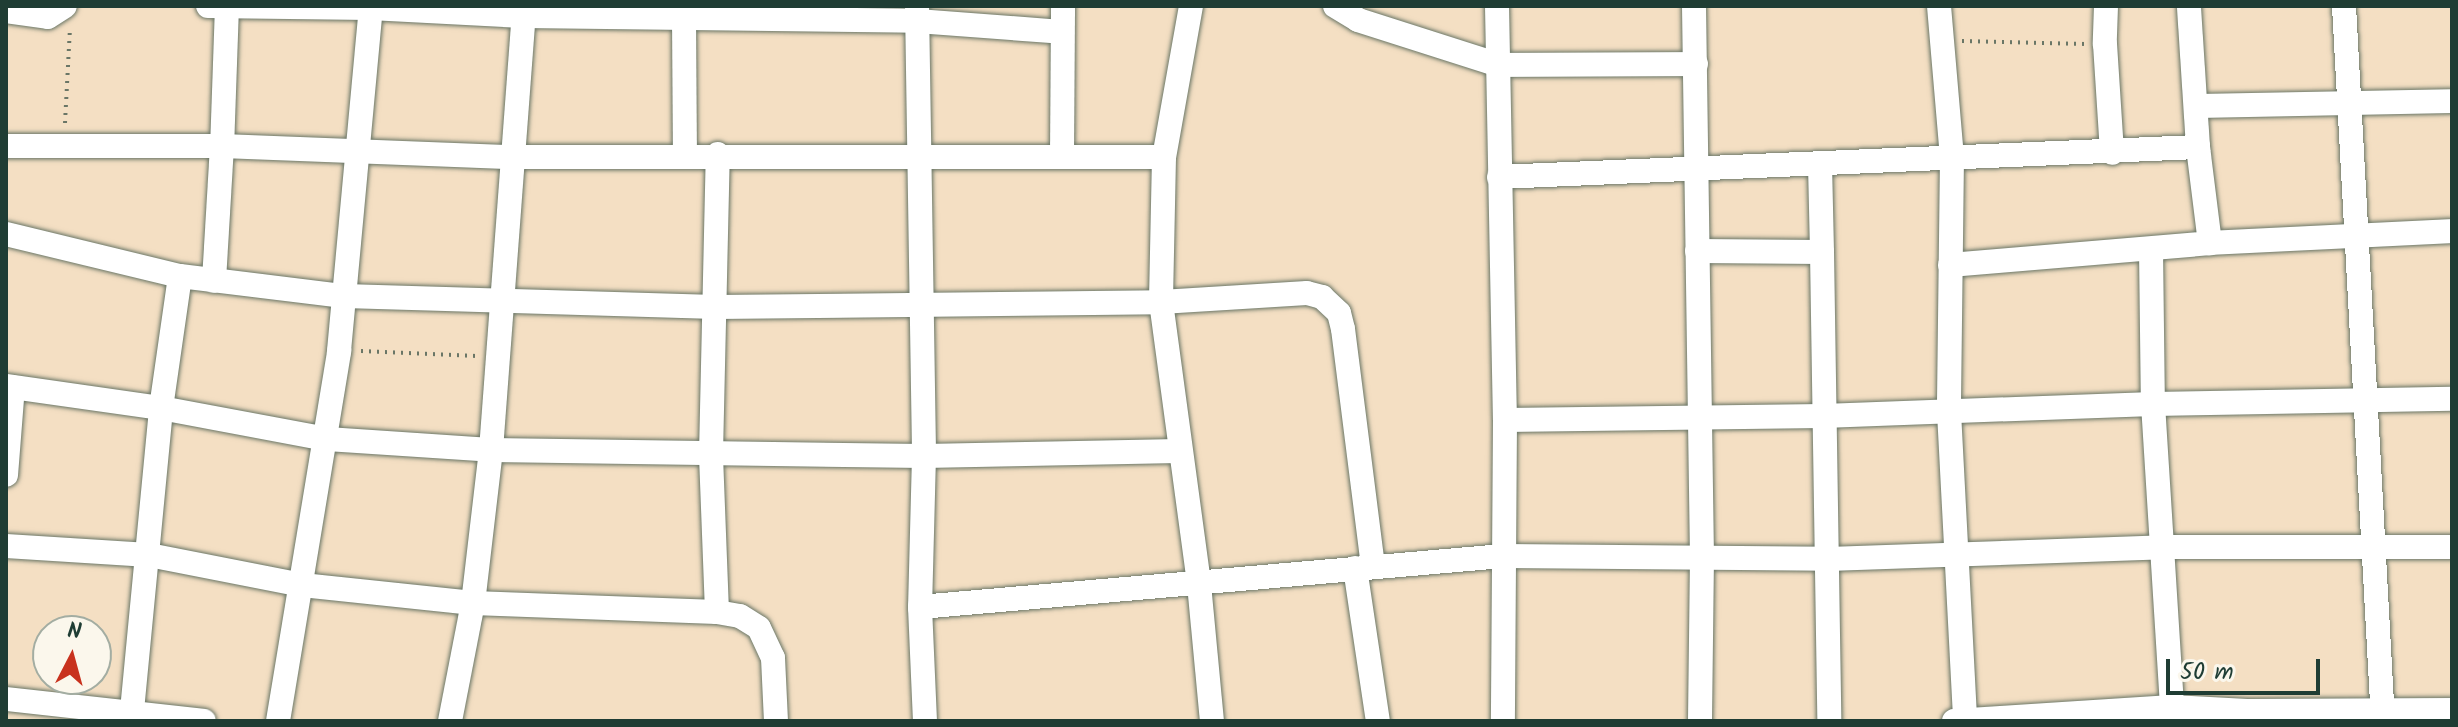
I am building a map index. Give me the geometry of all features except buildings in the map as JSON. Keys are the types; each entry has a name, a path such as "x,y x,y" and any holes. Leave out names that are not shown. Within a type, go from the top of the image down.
{"street":[{"path":"208,6 370,7 684,18 917,13 1062,32"},
{"path":"214,281 226,6"},
{"path":"1062,156 1063,6"},
{"path":"1191,6 1164,157 1161,302 1199,584 1212,721"},
{"path":"1335,6 1358,20 1499,65 1696,64"},
{"path":"1497,6 1505,420 1503,721"},
{"path":"1694,6 1702,557 1700,721"},
{"path":"1939,6 1952,157 1949,412 1965,721"},
{"path":"2106,6 2105,44 2112,153"},
{"path":"2189,6 2198,147 2210,243"},
{"path":"2344,6 2383,714"},
{"path":"278,721 327,439 339,351 370,7"},
{"path":"6,11 48,17 68,13"},
{"path":"450,721 473,603 491,450 524,11"},
{"path":"917,13 924,456 920,607 925,721"},
{"path":"684,18 685,154"},
{"path":"2197,106 2452,101"},
{"path":"6,146 222,146 511,157 718,154 918,158 1164,157"},
{"path":"1499,177 2198,147"},
{"path":"717,612 711,454 718,154"},
{"path":"1820,163 1829,721"},
{"path":"1950,265 2210,243 2452,231"},
{"path":"6,234 180,276 344,296 716,307 1161,302 1307,293 1332,304 1343,329 1378,721"},
{"path":"2151,249 2153,404 2172,714"},
{"path":"1697,251 1822,252"},
{"path":"131,716 161,408 180,276"},
{"path":"6,475 10,386 161,408 327,439 491,450 924,456 1179,451"},
{"path":"1505,420 1823,416 2153,404 2452,399"},
{"path":"6,546 149,555 302,585 473,603 717,612 740,616 759,628 767,643 777,682 776,721"},
{"path":"920,607 1503,556 1828,559 2164,547 2452,547"},
{"path":"6,699 131,716 204,721"},
{"path":"1954,721 2247,711 2383,714 2452,710"}],"path":[{"path":"64,148 68,13"},
{"path":"1940,41 2105,44"},
{"path":"339,351 497,357"}]}
